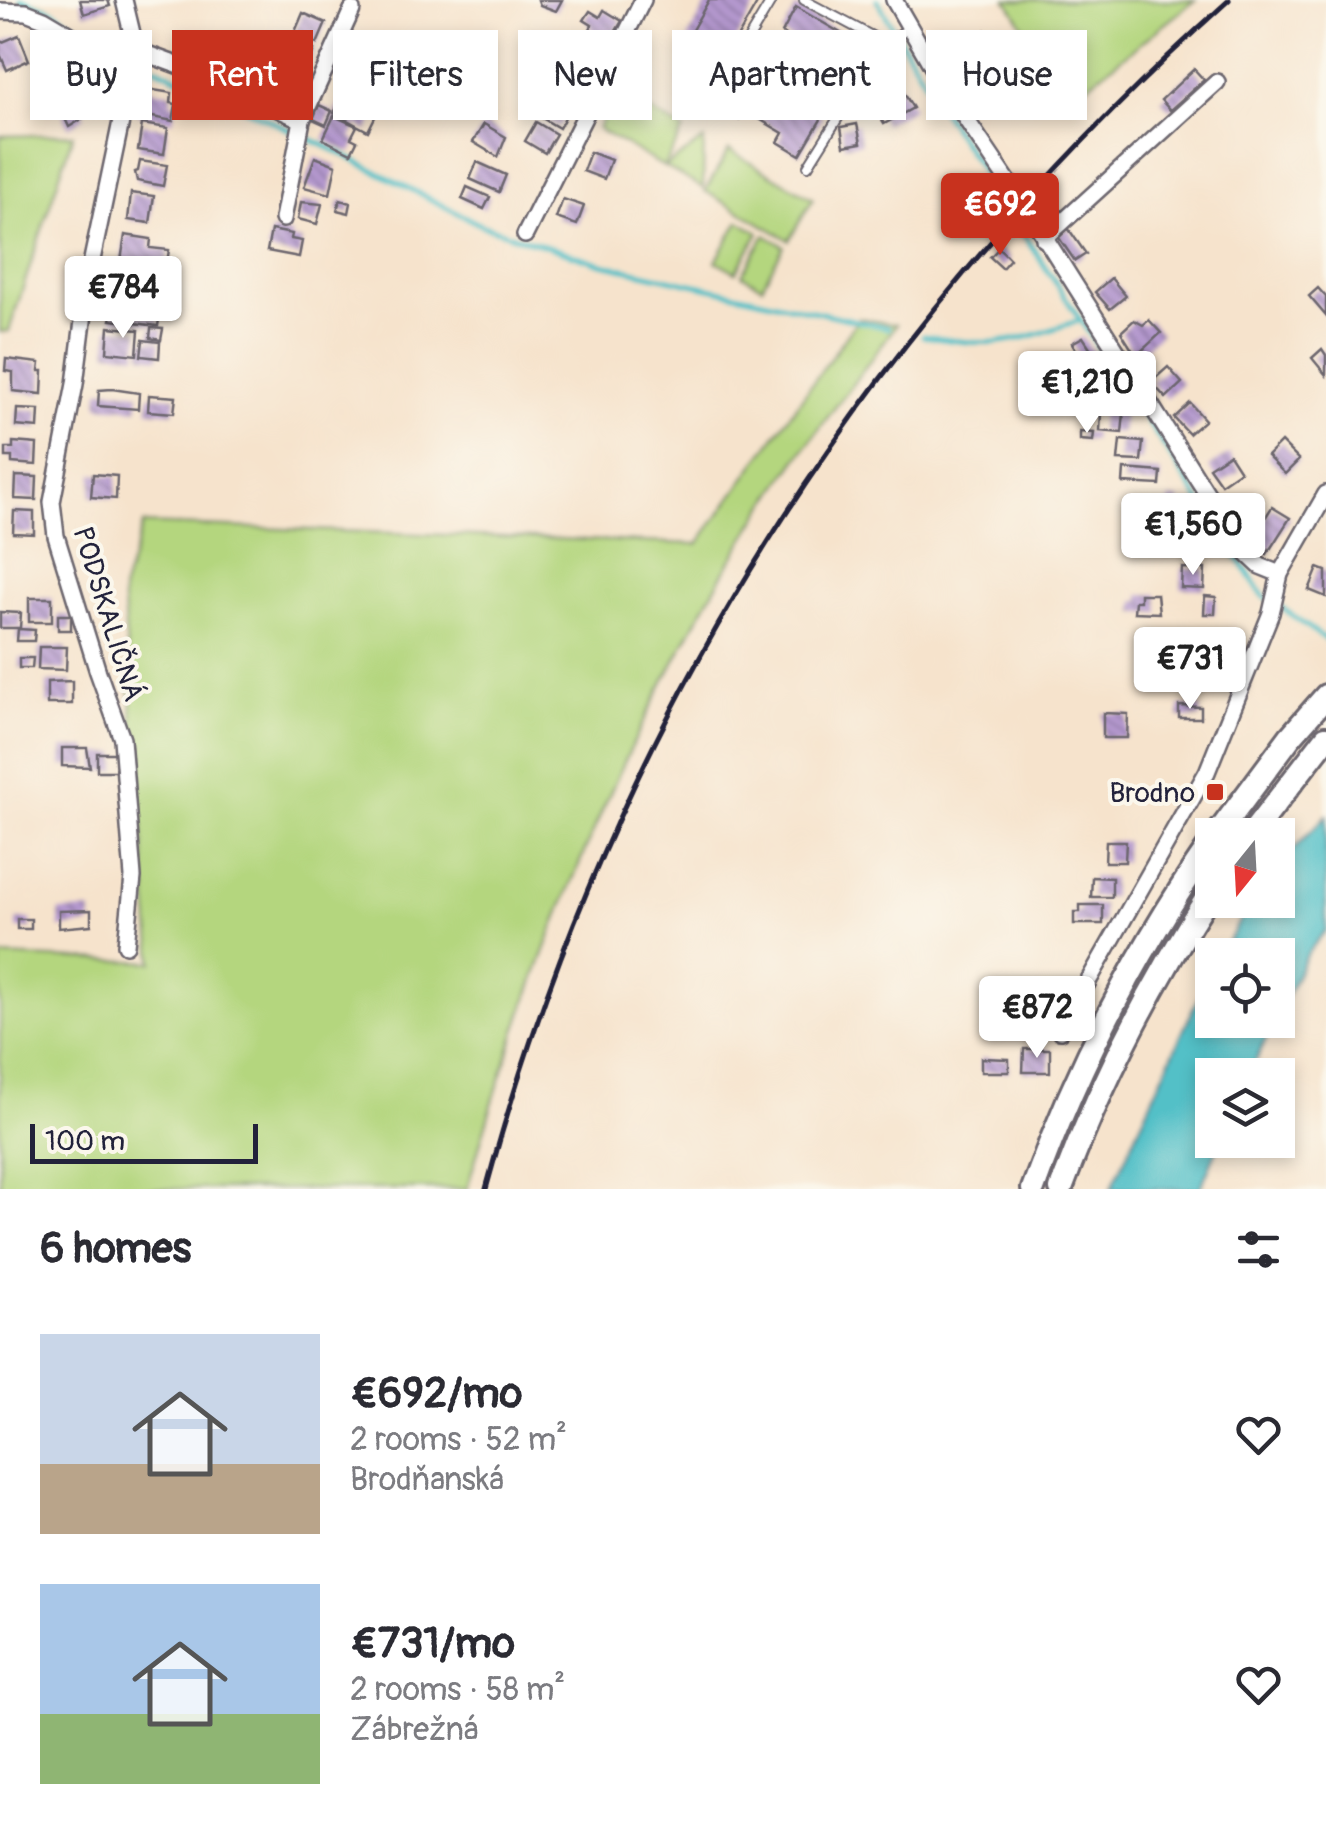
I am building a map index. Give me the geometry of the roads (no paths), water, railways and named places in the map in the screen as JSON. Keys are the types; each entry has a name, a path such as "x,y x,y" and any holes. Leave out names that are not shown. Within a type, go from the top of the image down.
{"main road":[{"path":"1229,818 1326,696"},
{"path":"1264,818 1326,738"},
{"path":"1033,1189 1070,1096 1120,993 1195,868"},
{"path":"1062,1189 1122,1049 1195,918"}],"street":[{"name":"PODSKALIČNÁ","path":"124,0 129,30"},
{"path":"525,235 643,0"},
{"path":"894,0 907,30 1242,549 1260,566 1280,574"},
{"path":"283,219 300,131 352,10"},
{"path":"0,11 26,12 69,30"},
{"path":"152,63 199,73 300,131"},
{"path":"1044,239 1216,82"},
{"name":"PODSKALIČNÁ","path":"123,120 89,274 75,384 52,502 56,536 122,739 133,877 126,945"},
{"path":"1060,1031 1206,772 1271,613 1280,574 1326,494"}],"lane":[{"path":"754,30 772,0"},
{"path":"804,0 866,30"},
{"path":"808,166 838,120"}],"water":[{"path":"1326,816 1326,930 1306,955 1295,979 1295,938 1230,938 1242,918 1295,918 1295,848"},
{"path":"1195,1005 1195,1038 1266,1038 1257,1058 1195,1058 1195,1158 1213,1158 1200,1189 1111,1189"}],"waterway":[{"path":"21,0 52,10 99,41 340,153 483,226 602,264 888,328"},
{"path":"877,0 944,114 1269,600"},
{"path":"923,336 1003,342 1080,320"},
{"path":"1278,605 1326,640"}],"railway":[{"path":"486,1189 539,1016 604,851 681,692 769,540 868,395 978,256 1099,125 1229,0"}],"place":[{"name":"Brodno","path":"1215,792"}]}
